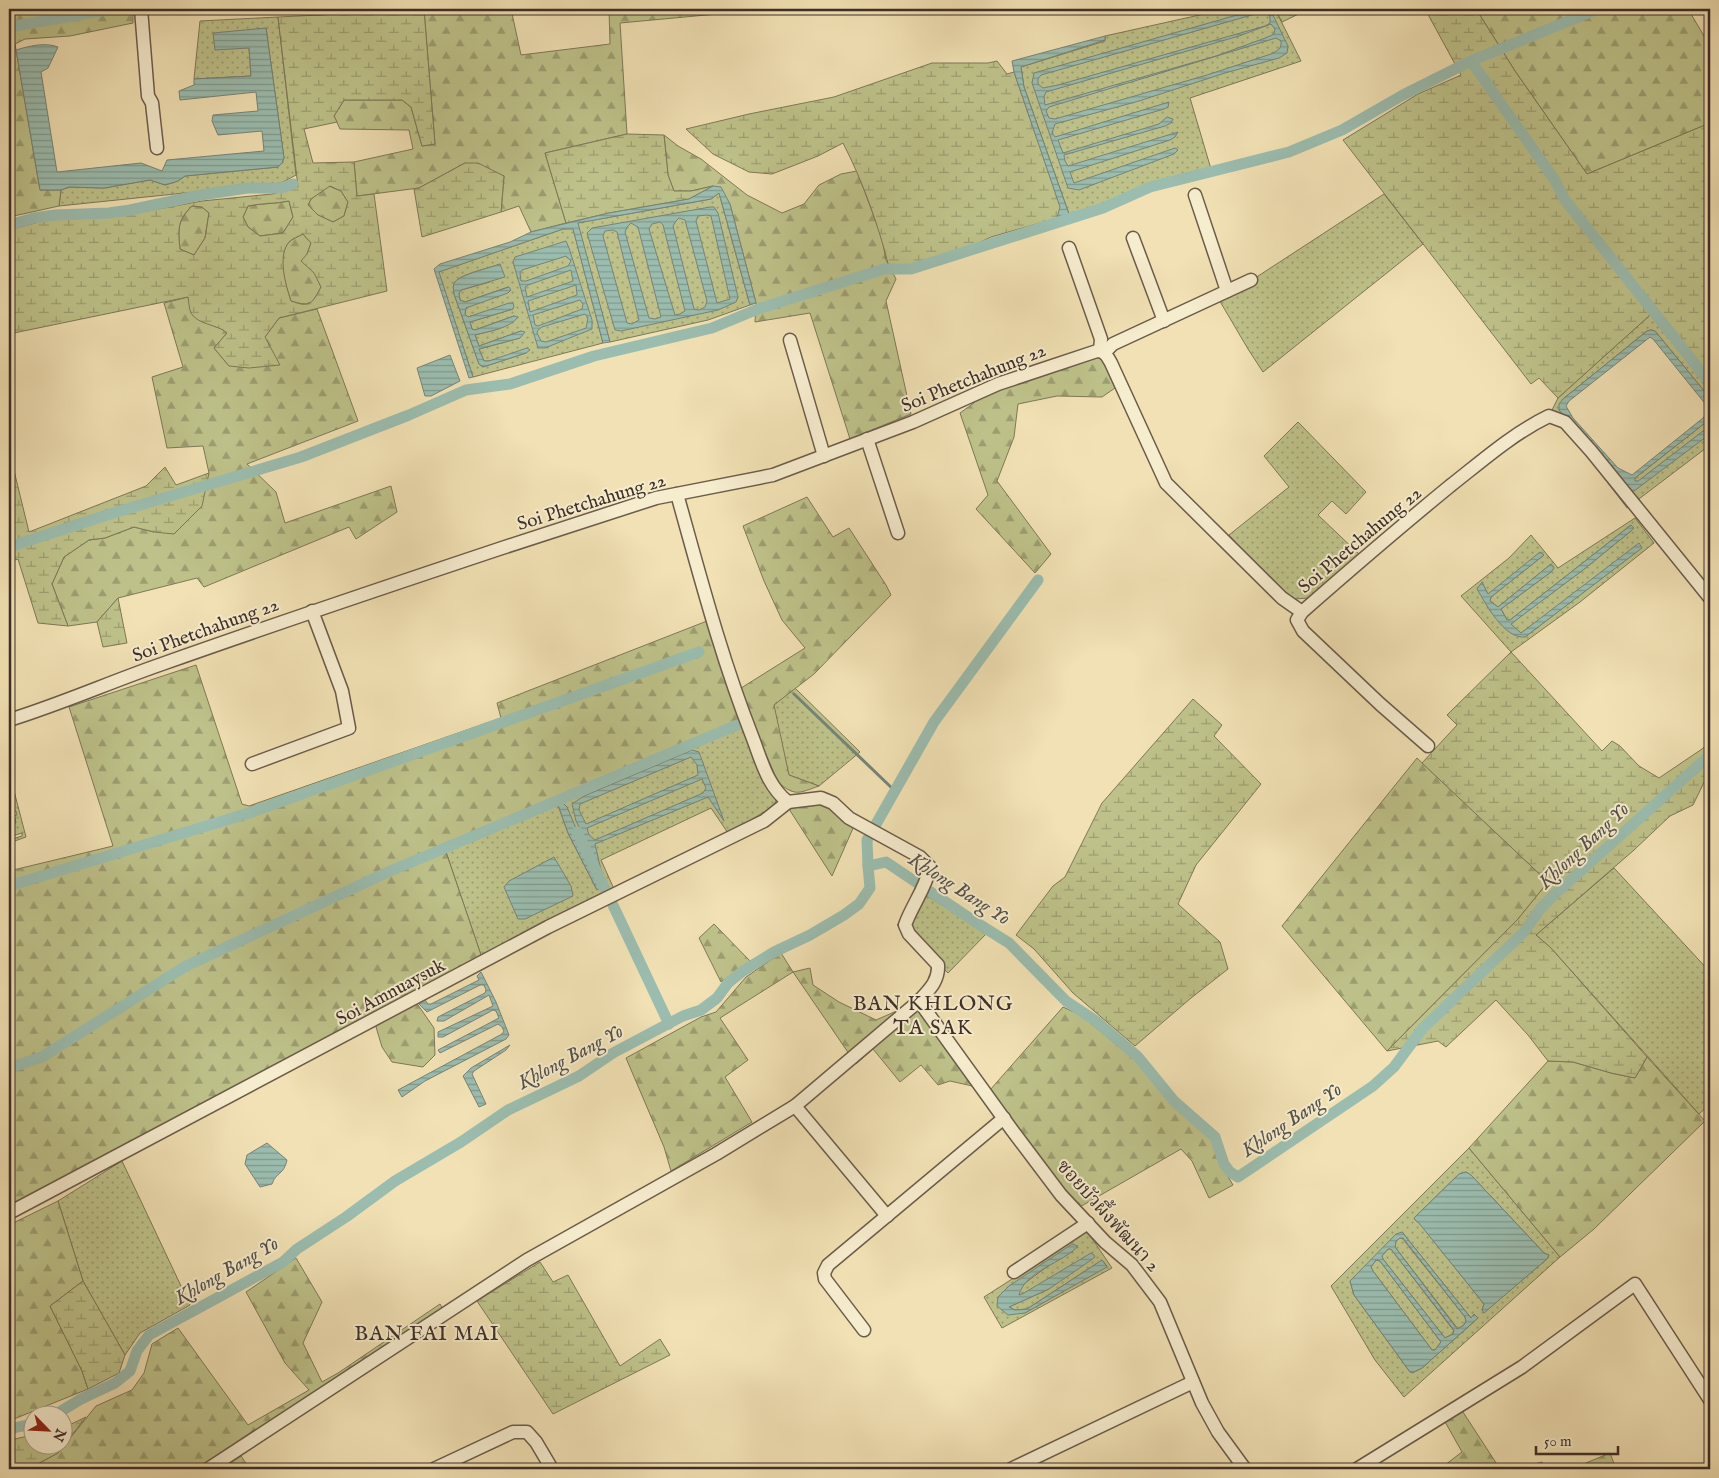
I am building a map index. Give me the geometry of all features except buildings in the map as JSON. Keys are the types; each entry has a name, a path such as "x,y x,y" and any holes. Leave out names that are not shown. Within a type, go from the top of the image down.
{"street":[{"path":"140,9 148,96 152,103 157,148"},
{"path":"1195,195 1227,291"},
{"path":"1133,238 1164,321"},
{"path":"1069,248 1101,339 1102,352"},
{"path":"1102,352 1113,344 1251,280"},
{"path":"790,340 824,456"},
{"name":"Soi Phetchahung 22","path":"9,720 50,708 136,673 312,611 582,521 656,498 773,475 912,422 998,384 1060,362 1102,352 1111,363 1166,483 1282,598 1302,612 1398,528 1505,442 1549,416 1555,416 1565,422 1591,451 1710,598"},
{"path":"867,439 898,533"},
{"path":"208,1469 526,1260 708,1159 795,1106 919,1001 936,979 938,965 908,934 905,925 927,880 930,868 920,857 849,818 833,803 821,798 788,802 780,796 768,778 745,720 717,639 677,494"},
{"path":"252,764 349,728 342,690 312,611"},
{"path":"1302,612 1297,620 1303,631 1380,704 1428,746"},
{"name":"Soi Amnuaysuk","path":"9,1213 548,927 764,821 788,802"},
{"name":"ซอยบัวผึ้งพัฒนา 2","path":"919,1001 1061,1195 1106,1242 1132,1265 1160,1302 1202,1403 1218,1432 1245,1469"},
{"path":"795,1106 887,1216"},
{"path":"864,1330 825,1278 824,1273 828,1265 1004,1118"},
{"path":"1014,1272 1088,1223"},
{"path":"1357,1469 1522,1367 1635,1284 1710,1400"},
{"path":"1012,1469 1193,1382"},
{"path":"434,1469 513,1432 526,1432 536,1442 552,1469"}],"green space":[{"path":"9,9 133,9 133,23 70,36 25,39 15,44 40,190 61,190 59,206 9,217"},
{"path":"511,9 521,55 610,44 609,9 727,9 728,13 620,23 627,134 545,153 566,223 531,232 519,206 501,212 504,176 465,163 419,188 357,196 354,162 413,149 409,130 340,129 334,116 344,100 402,100 411,107 422,146 435,144 424,10"},
{"path":"1223,9 1275,9 1301,61 1190,98 1211,169 1158,182 1108,203 1069,214 1024,87 1021,67 1105,41 1105,36"},
{"path":"1275,9 1309,9 1282,22"},
{"path":"1425,9 1476,9 1515,71 1587,174 1710,123 1710,376 1655,306 1649,316 1558,398 1539,378 1531,384 1343,140 1418,94 1461,75"},
{"path":"1476,9 1688,9 1710,46 1710,123 1587,174 1515,71"},
{"path":"424,10 435,144 422,146 411,107 402,100 344,100 334,116 337,122 304,129 313,163 354,162 357,196 374,194 387,291 279,318 265,337 280,365 249,368 229,366 214,348 227,333 194,317 190,311 188,297 9,334 9,230 46,220 125,215 202,201 272,194 298,187 278,17","holes":["330,186 341,191 348,202 344,216 333,222 318,215 308,205 311,199","289,201 293,217 283,233 260,236 248,227 243,217 248,206","192,206 202,207 209,213 205,238 194,255 180,249 180,226 187,211","303,234 311,243 307,254 301,261 314,273 321,287 310,303 302,304 291,301 283,263 285,248 290,241"]},
{"path":"278,17 296,175 281,183 59,206 61,190 69,187 104,188 150,180 165,185 178,181 185,176 278,167 284,158 266,28 249,48 251,76 194,79 200,21"},
{"path":"997,61 1007,74 1014,72 1061,208 1057,218 991,237 974,245 911,266 889,267 869,204 843,143 818,156 772,174 749,172 713,154 686,129 834,97 932,63 988,63"},
{"path":"627,134 664,135 668,175 674,191 691,191 713,186 689,199 609,213 566,223 545,153"},
{"path":"664,135 678,146 701,159 747,195 782,213 804,204 819,185 841,174 857,171 882,238 886,260 896,279 886,301 911,414 850,439 810,313 755,322 756,303 730,204 713,186 691,191 674,191 668,175"},
{"path":"465,163 478,163 504,176 501,212 422,237 414,189"},
{"path":"329,186 341,191 348,202 344,216 333,222 318,215 308,205 311,199"},
{"path":"719,193 750,305 708,320 610,342 577,223 711,199"},
{"path":"1384,194 1423,244 1263,372 1218,298 1249,282"},
{"path":"289,201 293,217 283,233 260,236 248,227 243,217 248,206"},
{"path":"192,206 202,207 209,213 205,238 194,255 180,249 179,236 181,221"},
{"path":"573,228 603,343 473,377 438,272 563,229","holes":["500,264 490,282 461,290 459,293 460,300 465,302 508,287 466,308 465,314 468,317 513,309 470,322 472,329 475,330 514,316 498,329 475,335 479,346 521,331 520,338 479,349 484,361 526,353 483,367 479,364 454,294 453,286 463,276"]},
{"path":"303,234 311,243 307,254 321,287 313,300 307,304 291,301 283,271 285,248 289,242"},
{"path":"188,297 201,321 222,329 227,333 214,348 229,366 265,337 279,318 317,309 358,421 247,464 276,492 285,523 391,486 397,512 356,539 349,527 204,587 197,578 118,598 97,622 68,626 52,584 64,557 89,540 105,538 134,527 154,532 209,473 203,446 167,448 152,377 183,367 164,303"},
{"path":"1655,306 1710,376 1710,398 1655,331 1651,330 1647,331 1563,399 1559,410 1629,491 1637,481 1634,482 1635,478 1710,419 1710,445 1627,508 1552,410 1558,398 1649,316"},
{"path":"1101,355 1115,388 1102,397 1057,396 1018,404 1014,437 997,481 1051,554 1035,573 976,509 988,495 960,413 974,403 973,399"},
{"path":"1298,422 1366,492 1346,514 1332,501 1318,515 1359,554 1310,598 1278,600 1249,558 1229,535 1289,487 1264,456"},
{"path":"9,450 29,532 146,486 165,467 176,485 209,473 202,506 174,534 134,527 105,538 89,540 64,557 52,584 68,626 38,623 18,559 9,562"},
{"path":"807,497 833,537 849,528 891,595 814,674 774,705 789,775 819,786 793,792 778,782 738,690 805,648 782,620 764,581 743,526"},
{"path":"1635,518 1654,543 1580,602 1511,652 1461,596 1509,558 1531,535 1558,568","holes":["1631,525 1634,528 1583,570 1510,624 1521,633 1641,548 1525,637 1490,611 1482,583 1488,594 1544,555 1491,597 1490,601 1498,607 1551,564 1554,568 1551,572 1501,609 1507,620 1510,620"]},
{"path":"118,598 127,643 103,647 97,622"},
{"path":"707,621 741,726 564,797 446,852 481,955 9,1208 9,871 113,846 69,707 196,665 242,804 249,806 501,718 497,703"},
{"path":"1511,652 1602,751 1612,741 1620,746 1639,766 1659,778 1702,749 1710,741 1710,770 1693,805 1670,816 1634,850 1536,935 1551,948 1647,1057 1635,1078 1573,1062 1548,1061 1528,1035 1496,1000 1446,1047 1438,1041 1387,1051 1518,919 1548,882 1422,763 1457,725 1447,715"},
{"path":"795,688 860,752 819,786 789,775 770,708"},
{"path":"1193,699 1222,725 1214,736 1261,784 1196,865 1178,904 1220,942 1228,969 1135,1046 1073,993 1034,949 1016,935 1053,886 1065,877 1102,803"},
{"path":"741,726 776,801 773,807 728,833 711,808 601,860 614,889 481,955 446,852 564,797","holes":["558,805 597,890 568,833"]},
{"path":"1417,758 1548,882 1518,919 1387,1051 1282,926"},
{"path":"9,781 13,787 26,837 9,843 9,840 22,836 22,833 9,837 9,825 16,823 15,818 9,820 9,818 17,815 16,811 9,813 9,810 14,808 12,803 9,804"},
{"path":"817,804 831,808 854,826 832,876 789,809 801,805"},
{"path":"1614,868 1710,972 1710,1104 1699,1114 1551,948 1536,935"},
{"path":"924,894 987,933 948,973 897,925"},
{"path":"714,924 750,961 721,982 699,938"},
{"path":"781,953 793,972 720,1018 748,1060 725,1077 752,1122 671,1171 664,1147 626,1058 701,1017 716,1012 746,977"},
{"path":"810,968 813,985 839,1002 876,1020 899,1010 913,998 990,1090 950,1081 938,1085 921,1065 900,1082 873,1049 856,1064 793,972"},
{"path":"411,1004 418,1005 434,1028 435,1055 423,1067 392,1062 382,1047 376,1027 380,1020"},
{"path":"1063,1007 1082,1016 1142,1066 1160,1090 1212,1139 1218,1160 1233,1185 1209,1198 1192,1161 1181,1149 1078,1208 1053,1179 990,1090"},
{"path":"1647,1057 1705,1121 1594,1229 1560,1257 1469,1148 1548,1061 1573,1062 1635,1078"},
{"path":"1469,1148 1560,1257 1404,1397 1375,1360 1331,1286","holes":["1466,1172 1471,1175 1544,1253 1549,1255 1547,1259 1484,1312 1482,1310 1484,1304 1414,1218 1459,1174","1402,1232 1471,1318 1478,1318 1422,1368 1414,1372 1410,1372 1354,1295 1350,1281"]},
{"path":"122,1161 190,1305 140,1333 125,1355 83,1281 58,1201"},
{"path":"58,1201 83,1281 50,1306 82,1371 88,1389 46,1406 22,1406 22,1416 9,1421 9,1225"},
{"path":"1087,1231 1112,1268 1002,1328 984,1297","holes":["1073,1251 1052,1263 1021,1286 1018,1295 1049,1289 1009,1307 1015,1310 1027,1309 1102,1260 1107,1266 1025,1313 997,1306 1009,1286"]},
{"path":"1402,1238 1465,1317 1464,1325 1458,1329 1395,1247 1396,1241"},
{"path":"1388,1249 1391,1249 1454,1331 1453,1334 1445,1338 1383,1259 1382,1256"},
{"path":"296,1258 322,1302 303,1343 322,1382 440,1304 447,1317 221,1469 28,1469 52,1456 72,1456 72,1436 96,1406 132,1390 144,1373 152,1344 178,1328 248,1425 309,1390 285,1363 246,1292"},
{"path":"1376,1260 1380,1261 1441,1342 1435,1350 1432,1350 1373,1271 1371,1267"},
{"path":"540,1262 553,1282 568,1275 620,1366 660,1339 670,1355 553,1414 477,1301"},
{"path":"83,1281 125,1355 119,1373 88,1389 82,1371 50,1306"},
{"path":"1461,1409 1500,1469 1441,1468 1462,1452 1444,1420"},
{"path":"86,1417 72,1435 72,1424"},
{"path":"22,1437 22,1456 52,1456 28,1469 9,1469 9,1442"},
{"path":"1610,1453 1616,1469 1578,1469 1586,1463"},
{"path":"241,1456 250,1469 221,1469"},
{"path":"1542,1462 1548,1469 1516,1469"}],"shaded area":[{"path":"1258,9 1270,9 1288,46 1287,53 1279,58 1225,73 1139,101 1055,124 1052,133 1055,137 1169,102 1168,107 1164,109 1058,140 1063,153 1159,124 1167,117 1173,119 1171,123 1165,126 1064,155 1068,166 1178,132 1170,140 1070,172 1074,183 1175,148 1178,150 1174,154 1079,190 1068,188 1032,83 1034,73","holes":["1266,11 1270,17 1270,23 1265,26 1058,85 1043,88 1038,84 1038,79 1041,75","1271,24 1275,29 1274,34 1268,37 1216,56 1045,105 1044,97 1046,92 1239,36","1276,38 1281,41 1280,48 1271,54 1207,75 1055,119 1049,118 1046,111 1049,107"]},
{"path":"266,28 284,158 278,167 185,176 178,181 165,185 150,180 104,188 69,187 61,190 40,190 16,50 42,45 58,47 48,68 41,72 57,172 141,163 162,171 167,160 264,151 262,131 218,135 212,121 213,115 258,111 256,92 180,100 179,91 194,85 194,79 251,76 249,48 215,50 213,33"},
{"path":"1105,36 1105,40 1021,67 1024,87 1069,214 1057,218 1060,207 1014,72 1012,61"},
{"path":"713,186 721,187 730,204 756,303 750,305 719,193 711,199 578,223 610,342 603,343 573,229 563,229 439,272 473,377 469,378 434,269 440,264 510,242 531,232 609,213 689,199"},
{"path":"714,207 718,213 738,297 736,302 718,310 621,331 615,330 587,233 592,228","holes":["698,216 711,216 730,299 717,303 696,221","679,218 685,220 707,301 705,307 699,310 694,309 673,226","660,222 663,225 685,311 680,314 675,315 649,229 652,224","631,223 638,227 661,317 649,318 625,232","613,230 617,232 639,320 632,324 627,323 603,236 605,231"]},
{"path":"566,241 592,320 592,329 545,348 538,348 513,262 515,257","holes":["566,256 571,261 568,266 526,281 521,281 520,273 522,270","571,270 573,281 527,297 525,287","576,285 577,295 530,312 528,301","580,300 583,304 582,309 538,326 535,325 533,315","585,314 588,318 586,328 546,342 541,341 537,333 542,327"]},
{"path":"500,264 505,277 461,290 459,293 460,300 465,302 509,287 511,290 508,293 466,308 465,314 468,317 513,303 513,309 470,322 472,329 475,330 514,316 518,317 504,327 475,335 479,346 521,331 525,332 520,338 479,349 484,361 527,348 530,350 483,367 479,364 454,294 454,285 463,276"},
{"path":"1647,331 1655,331 1710,398 1710,419 1635,478 1635,481 1638,481 1703,431 1707,433 1706,437 1634,491 1629,491 1559,410 1559,404","holes":["1650,337 1707,406 1708,412 1632,475 1618,468 1573,418 1566,406 1569,401"]},
{"path":"450,355 460,381 431,396 425,396 417,368"},
{"path":"1631,525 1634,528 1631,531 1511,624 1521,633 1639,543 1642,548 1525,637 1517,636 1503,627 1477,589 1482,582 1488,594 1540,552 1544,555 1491,597 1490,601 1498,607 1551,564 1554,568 1551,572 1501,609 1507,620 1510,620"},
{"path":"692,750 699,752 724,821 708,797 595,844 601,870 576,821 572,804 584,796","holes":["691,757 697,765 698,775 586,824 579,810 580,804","702,779 706,788 703,793 595,840 589,835 587,828"]},
{"path":"562,802 567,807 601,887 597,890 568,833 558,805"},
{"path":"554,857 571,886 573,896 525,919 518,919 504,887 509,881"},
{"path":"481,972 496,1002 509,1035 506,1039 425,1081 402,1097 398,1090 502,1034 504,1031 498,1024 440,1053 438,1050 499,1018 496,1011 493,1010 443,1037 438,1037 438,1032 493,1006 489,995 444,1021 437,1021 438,1017 485,993 484,985 480,985 427,1012 418,1003 425,1000 428,1004 431,1004 479,980 477,976"},
{"path":"510,1045 506,1050 472,1074 486,1104 479,1107 463,1076 471,1068"},
{"path":"267,1143 287,1160 286,1165 272,1184 260,1187 245,1164 247,1155"},
{"path":"1466,1172 1471,1175 1544,1253 1549,1255 1547,1259 1484,1313 1482,1310 1484,1304 1414,1218 1459,1174"},
{"path":"1402,1232 1471,1318 1474,1314 1478,1318 1422,1368 1414,1372 1410,1372 1354,1295 1350,1281 1396,1234","holes":["1403,1238 1465,1317 1464,1325 1457,1329 1395,1247 1396,1241","1388,1249 1391,1249 1454,1330 1453,1334 1445,1338 1382,1256","1376,1260 1380,1261 1441,1342 1435,1350 1432,1350 1371,1267"]},
{"path":"1072,1244 1078,1246 1036,1273 1023,1287 1019,1295 1091,1253 1095,1256 1094,1258 1049,1289 1009,1307 1015,1310 1027,1309 1102,1260 1107,1267 1025,1313 1008,1315 997,1306 998,1297 1009,1286"}],"waterway":[{"path":"9,27 112,9"},
{"path":"9,547 110,514 301,457 409,415 466,390 510,384 594,356 712,328 758,309 884,269 911,269 1103,208 1150,187 1289,152 1342,130 1403,95 1471,61 1598,9"},
{"path":"1471,61 1554,179 1565,200 1710,383"},
{"path":"9,225 34,218 55,215 109,213 201,195 247,188 281,188 293,184"},
{"path":"868,866 867,840 934,722 1038,580"},
{"path":"9,886 249,813 699,652"},
{"path":"794,694 895,791"},
{"path":"9,1068 42,1057 186,966 388,872 737,725"},
{"name":"Khlong Bang Yo","path":"69,1406 115,1383 130,1371 137,1351 149,1335 283,1262 297,1249 346,1217 395,1181 461,1142 508,1110 579,1076 613,1053 683,1016 701,1010 717,998 728,983 743,971 774,952 810,935 844,915 859,904 870,888 868,866 886,862 1009,943 1066,1001 1096,1021 1138,1057 1174,1101 1215,1137 1224,1164 1230,1172 1238,1177 1373,1086 1394,1067 1423,1028 1524,932 1541,908 1555,894 1710,755"},
{"path":"577,832 606,891"},
{"path":"612,903 669,1024"},
{"name":"Khlong Bang Yo","path":"9,1429 22,1426"}],"district":[{"name":"BAN KHLONG TA SAK","path":"933,1015"},
{"name":"BAN FAI MAI","path":"427,1333"}]}
